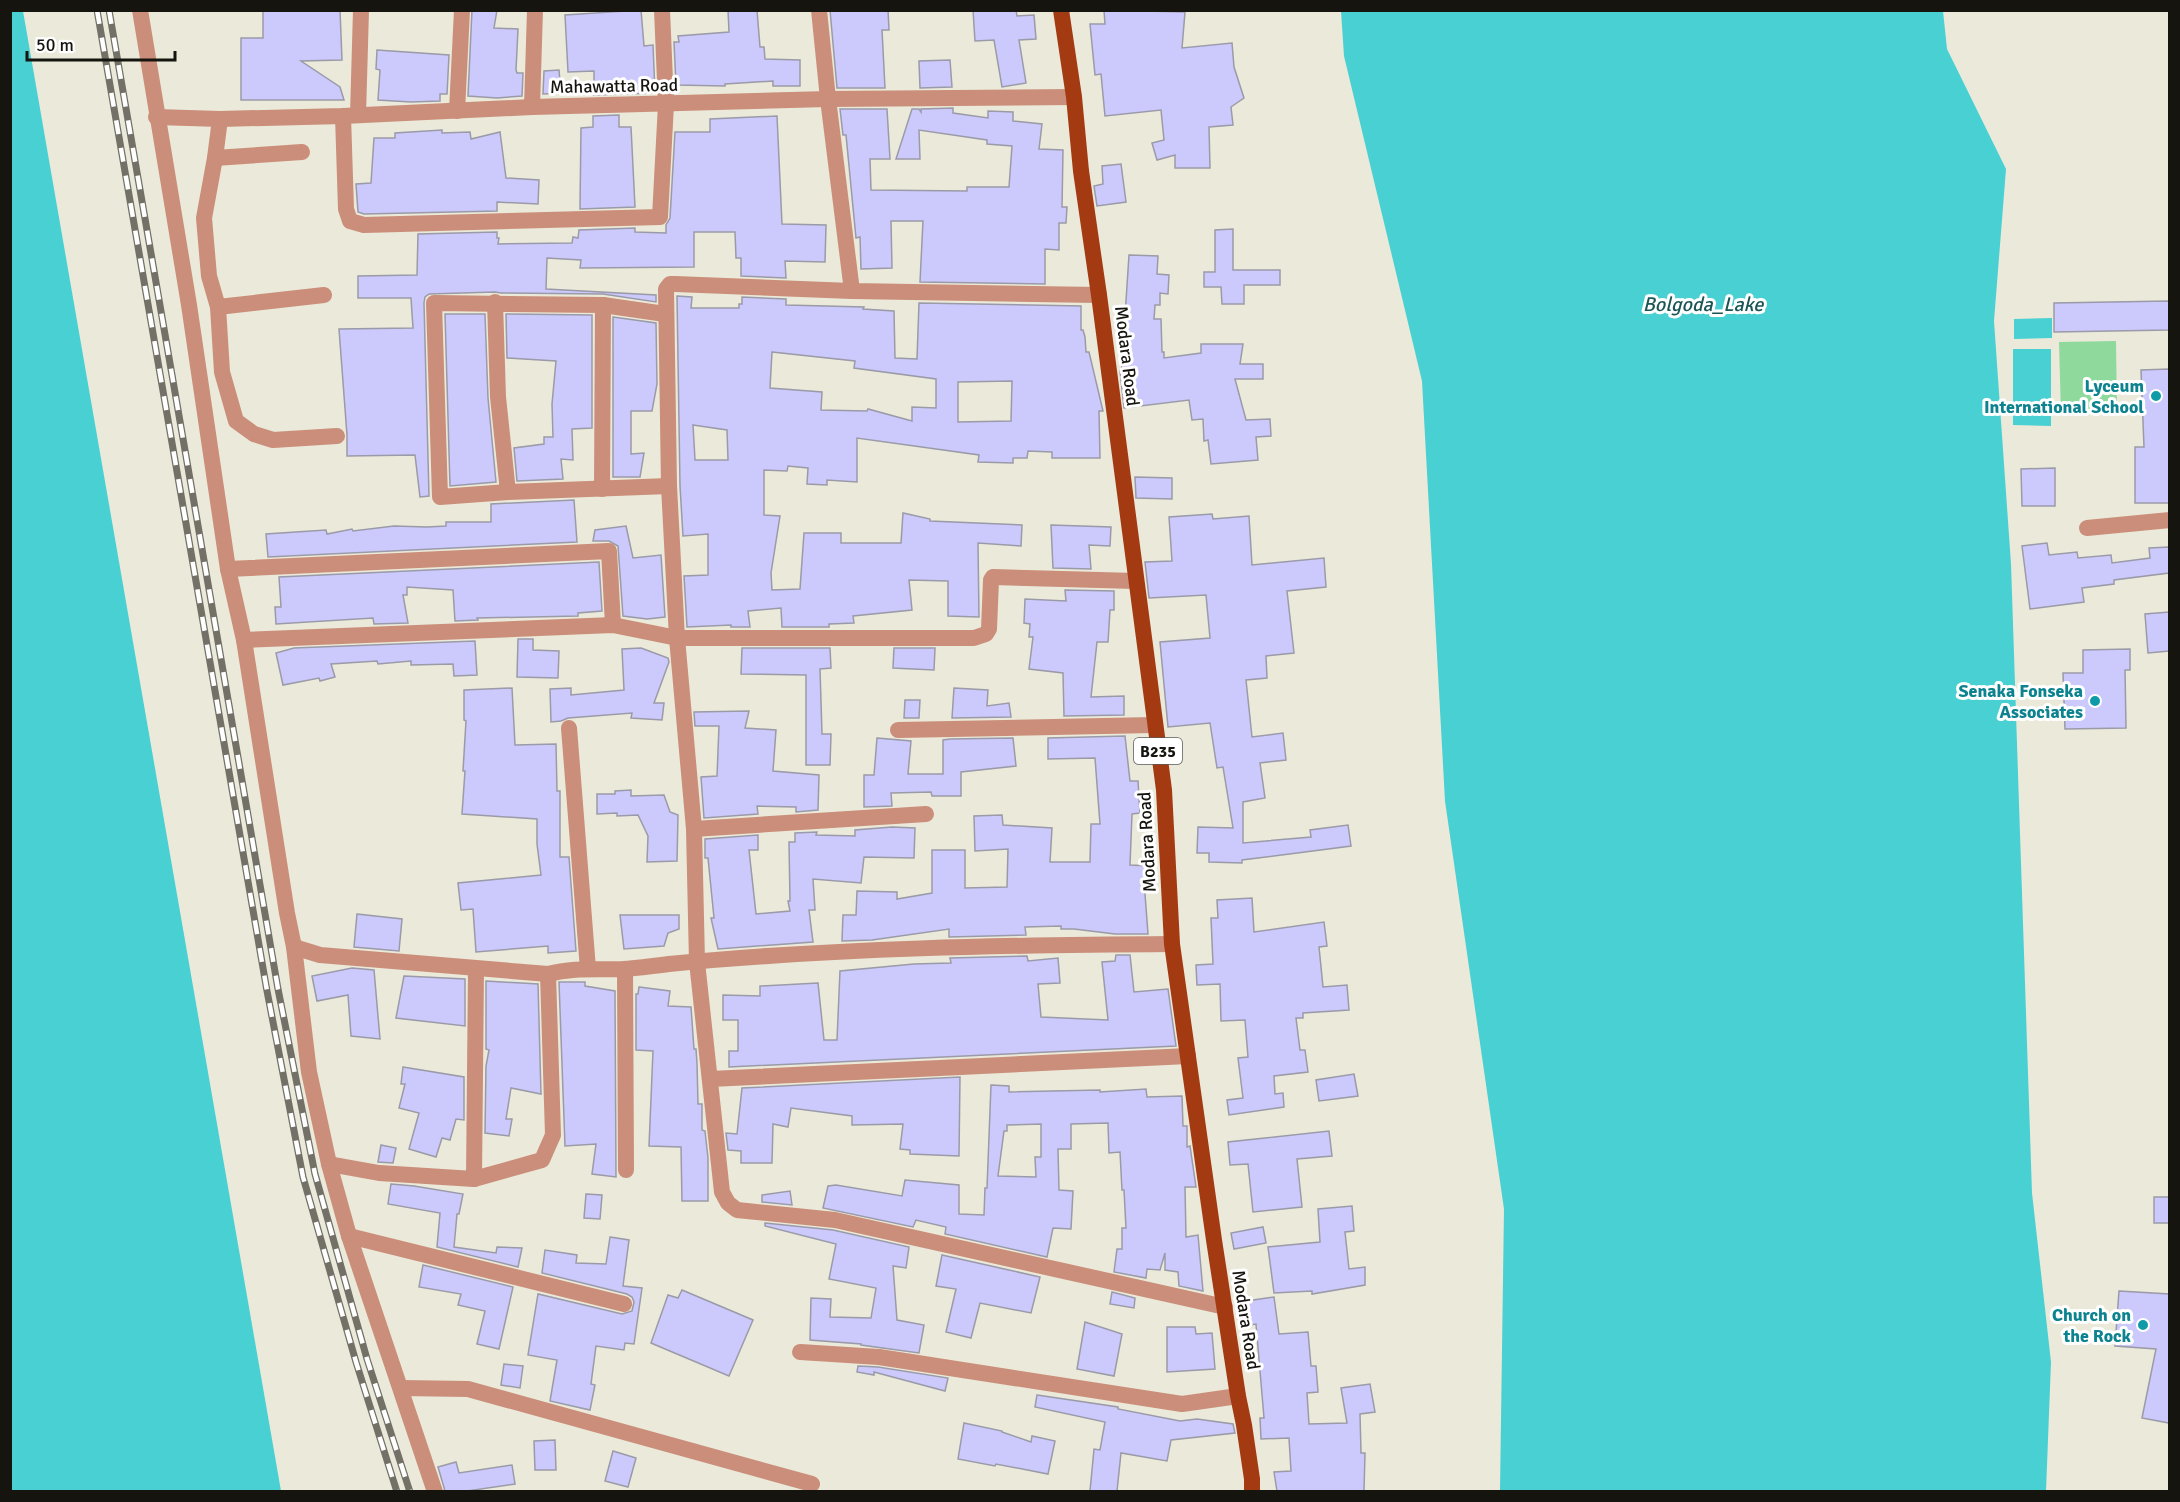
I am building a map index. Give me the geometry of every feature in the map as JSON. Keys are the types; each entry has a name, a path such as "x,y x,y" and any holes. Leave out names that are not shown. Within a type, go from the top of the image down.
{"main road":[{"name":"Modara Road","path":"1061,10 1164,790 1172,944 1252,1491"}],"street":[{"path":"140,10 189,305 228,569 244,640 294,947 309,1072 329,1164 349,1236 435,1491"},
{"path":"361,10 350,116 346,209 350,221 364,225 660,217 666,104 662,10"},
{"path":"457,111 462,10"},
{"path":"532,107 535,10"},
{"path":"819,10 852,291"},
{"name":"Mahawatta Road","path":"156,117 220,119 828,99 1074,97"},
{"path":"220,119 204,218 209,276 218,307 222,372 236,421 254,434 273,440 337,436"},
{"path":"215,158 302,152"},
{"path":"1099,295 852,291 670,284 666,289 669,486 677,638 694,829 697,962 722,1192 728,1203 737,1210 835,1220 1225,1307"},
{"path":"218,307 324,295"},
{"path":"495,302 498,397 508,492"},
{"path":"665,314 603,305 434,303 440,496 669,486"},
{"path":"602,489 603,305"},
{"path":"2087,528 2169,520"},
{"path":"228,569 609,550 613,625"},
{"path":"244,640 613,625 677,638 981,637 989,629 993,576 1136,581"},
{"path":"898,730 1154,725"},
{"path":"569,728 588,969"},
{"path":"694,829 926,814"},
{"path":"294,947 320,955 548,974 567,969 625,969 880,950 1022,945 1172,944"},
{"path":"474,1179 476,969"},
{"path":"625,969 626,1170"},
{"path":"329,1164 379,1173 474,1179 542,1160 553,1135 548,974"},
{"path":"710,1079 1188,1056"},
{"path":"349,1236 624,1304"},
{"path":"800,1352 879,1357 1182,1404 1238,1396"},
{"path":"400,1388 468,1389 812,1484"}],"green space":[{"path":"2116,341 2117,413 2061,414 2059,342"}],"water":[{"path":"10,11 23,11 281,1491 11,1491"},
{"name":"Bolgoda_Lake","path":"1341,11 1943,11 1947,49 2006,169 1994,321 2011,564 2032,1193 2051,1362 2046,1491 1500,1491 1504,1209 1445,801 1422,381 1344,56"},
{"path":"2052,318 2052,338 2014,339 2014,319"},
{"path":"2013,349 2051,349 2051,426 2013,425"}],"building":[{"path":"263,10 340,10 342,60 301,61 340,87 344,100 241,100 241,38 263,38"},
{"path":"472,10 497,10 494,28 518,29 516,70 517,73 523,73 522,96 497,98 468,96"},
{"path":"641,10 644,46 653,45 655,93 594,95 594,71 568,72 565,15"},
{"path":"728,10 757,10 760,47 764,47 765,59 800,60 800,86 773,86 773,81 725,84 725,86 676,85 674,42 679,42 678,36 729,32"},
{"path":"830,10 888,10 889,30 882,30 885,88 837,88"},
{"path":"973,10 1016,10 1017,16 1034,15 1036,39 1019,40 1026,83 1002,87 994,40 975,41"},
{"path":"1104,10 1185,12 1182,48 1232,43 1234,67 1244,98 1231,107 1233,125 1209,127 1210,168 1175,168 1175,155 1157,160 1152,143 1164,140 1161,110 1105,116 1101,74 1095,75 1090,24 1105,24"},
{"path":"377,50 449,55 447,94 440,94 440,101 378,100 380,70 376,69"},
{"path":"950,60 952,87 920,88 919,61"},
{"path":"559,70 561,93 543,94 544,71"},
{"path":"953,108 953,113 988,118 988,111 1013,112 1013,121 1042,124 1039,149 1063,150 1062,207 1067,207 1066,223 1059,223 1059,250 1045,249 1045,284 920,282 923,221 891,221 892,268 861,269 860,237 856,238 846,135 843,135 840,109 887,109 890,159 870,159 871,190 967,191 967,187 1009,187 1012,146 987,144 987,140 919,130 920,159 896,159 912,109 919,109 921,112 921,109"},
{"path":"619,115 619,127 631,127 635,207 580,209 581,128 593,127 593,116"},
{"path":"777,116 782,224 826,225 825,262 785,261 786,278 741,276 741,258 736,258 735,232 694,232 694,267 580,268 581,260 547,258 546,289 656,295 656,302 603,294 495,292 429,294 425,297 424,303 429,496 420,497 415,455 347,456 339,329 413,328 411,298 358,298 358,276 417,275 418,234 497,232 498,244 572,243 573,237 578,238 579,230 635,228 635,232 666,233 666,225 670,218 675,132 710,132 710,119"},
{"path":"442,130 442,133 470,132 471,139 500,132 506,178 539,180 538,204 497,202 497,211 364,214 358,212 356,184 371,183 374,138 395,138 395,133"},
{"path":"1121,164 1126,202 1097,206 1094,186 1103,184 1102,166"},
{"path":"1233,229 1233,270 1280,270 1280,285 1244,285 1244,304 1222,304 1221,287 1204,287 1204,272 1215,272 1215,230"},
{"path":"1129,255 1158,256 1157,274 1169,275 1168,294 1160,293 1160,305 1155,305 1154,319 1161,319 1164,358 1201,353 1201,344 1243,344 1240,364 1263,364 1263,379 1235,379 1246,420 1270,419 1271,436 1256,437 1258,460 1211,464 1208,440 1204,441 1203,419 1192,420 1189,400 1124,408 1120,371 1122,371 1120,334 1117,334 1116,317 1125,316"},
{"path":"677,296 692,297 691,308 739,308 739,304 742,304 742,297 786,299 786,305 864,307 863,309 894,311 895,358 917,359 919,303 1081,306 1081,330 1085,337 1086,352 1089,352 1103,411 1099,411 1100,458 1052,458 1052,452 1028,451 1027,458 1013,458 1013,463 978,462 979,455 857,438 857,482 827,480 827,485 807,484 808,468 788,466 787,471 764,470 764,515 780,516 771,573 772,590 800,589 804,533 841,533 841,543 901,543 903,513 930,519 930,521 1022,525 1021,546 978,543 979,617 948,616 948,581 909,580 912,610 853,616 854,623 829,624 829,627 782,627 781,608 748,611 750,627 731,627 731,625 687,627 684,576 708,575 708,534 683,536","holes":["772,352 855,361 854,368 936,379 936,408 912,407 912,421 868,409 867,411 821,410 822,392 770,388","1012,381 1011,421 958,422 958,382","693,425 727,430 728,460 695,460"]},
{"path":"2169,301 2169,330 2054,332 2054,303"},
{"path":"445,314 485,314 488,398 496,482 450,486"},
{"path":"506,314 592,315 592,428 572,429 573,460 561,459 563,479 517,481 514,448 544,444 544,437 553,437 552,404 556,361 507,358"},
{"path":"613,317 656,323 657,384 652,411 631,411 631,454 644,453 640,477 613,477"},
{"path":"2169,369 2169,503 2135,503 2135,447 2144,447 2141,370"},
{"path":"2055,468 2055,506 2022,506 2021,469"},
{"path":"1135,477 1172,478 1172,499 1136,498"},
{"path":"574,500 577,542 268,557 266,534 326,530 327,534 352,529 353,531 394,526 446,526 446,522 491,522 491,504"},
{"path":"1212,514 1213,519 1249,516 1252,565 1324,558 1326,587 1287,591 1294,653 1266,656 1267,678 1246,680 1252,737 1283,733 1286,760 1260,763 1265,798 1243,802 1243,843 1311,837 1310,830 1348,825 1351,846 1242,860 1242,863 1209,862 1209,853 1197,853 1198,827 1233,828 1223,767 1217,768 1210,723 1168,727 1160,642 1210,638 1206,595 1149,598 1145,562 1172,561 1169,517"},
{"path":"1051,525 1111,527 1110,546 1089,545 1091,569 1053,568"},
{"path":"626,526 633,558 661,555 665,617 647,619 623,616 618,546 609,541 593,541 595,530"},
{"path":"2047,543 2049,555 2077,552 2078,558 2111,555 2112,563 2150,558 2149,548 2169,547 2169,573 2114,580 2114,584 2082,588 2084,602 2030,609 2022,546"},
{"path":"599,562 602,611 578,613 578,616 477,618 478,620 455,621 453,590 407,587 407,595 403,595 408,623 374,624 373,618 276,624 275,607 281,607 279,577"},
{"path":"1065,590 1114,591 1114,610 1110,610 1108,642 1097,642 1091,697 1124,696 1124,715 1064,716 1063,673 1029,669 1033,637 1029,637 1030,624 1024,623 1025,599 1066,601"},
{"path":"2169,612 2169,651 2148,653 2145,614"},
{"path":"518,639 533,639 533,650 559,651 558,678 517,677"},
{"path":"475,641 477,675 454,676 453,664 411,665 411,661 378,664 377,661 331,664 335,677 283,685 276,653 294,648"},
{"path":"641,648 668,658 669,662 654,703 664,703 662,720 631,718 632,713 568,718 551,722 550,689 571,688 571,695 624,690 622,649"},
{"path":"742,648 830,648 831,668 820,669 822,734 831,734 830,765 806,765 806,675 741,674"},
{"path":"894,648 935,648 934,670 893,668"},
{"name":"Senaka Fonseka Associates","path":"2130,649 2130,670 2125,670 2126,728 2065,729 2063,673 2083,673 2083,650"},
{"path":"512,688 515,745 556,744 557,791 560,791 560,857 569,857 576,951 548,953 548,946 476,952 473,909 461,910 458,883 541,875 537,819 462,814 466,721 464,720 464,690"},
{"path":"954,688 988,690 987,706 1009,703 1011,717 952,718"},
{"path":"905,700 920,700 919,718 904,718"},
{"path":"749,711 745,728 776,730 773,771 819,775 818,810 796,812 796,807 757,806 758,814 704,818 701,777 717,776 719,726 695,726 694,712"},
{"path":"1125,736 1130,781 1138,781 1140,813 1132,814 1130,865 1151,866 1151,881 1144,881 1148,934 1115,934 1061,929 1061,926 1025,927 1026,935 949,937 949,929 872,940 842,941 843,915 856,915 857,891 897,892 897,899 932,893 932,850 965,850 965,888 1007,887 1008,849 975,851 974,816 1002,815 1003,825 1052,828 1050,862 1090,862 1091,824 1100,824 1095,758 1048,759 1048,738"},
{"path":"877,738 911,741 908,774 943,774 943,740 950,739 1013,738 1016,766 961,772 961,796 932,796 931,792 891,793 892,806 864,807 864,775 874,775"},
{"path":"631,790 631,796 664,795 670,812 678,815 677,861 647,862 648,836 638,815 597,814 597,794 615,794 615,791"},
{"path":"915,828 914,858 864,857 861,883 813,879 815,910 809,910 813,942 718,949 711,918 714,918 708,858 705,858 705,839 758,835 758,850 749,850 756,914 790,911 788,901 790,901 789,842 795,842 795,833 817,832 816,835 855,836 855,830"},
{"path":"1252,898 1254,932 1324,922 1327,946 1319,947 1323,987 1347,985 1349,1010 1303,1013 1303,1018 1296,1018 1300,1050 1305,1050 1308,1072 1274,1076 1275,1094 1283,1093 1284,1107 1229,1115 1227,1100 1243,1098 1238,1058 1248,1057 1245,1020 1221,1021 1220,984 1197,985 1196,965 1213,964 1211,918 1218,918 1217,900"},
{"path":"357,914 402,919 399,951 354,947"},
{"path":"620,915 679,915 679,929 668,933 664,946 624,949"},
{"path":"1116,955 1130,955 1134,992 1168,989 1176,1046 729,1067 729,1051 738,1051 738,1020 723,1020 723,995 760,996 760,986 818,983 824,1040 837,1040 840,971 951,963 950,958 1027,956 1028,961 1058,958 1060,983 1038,984 1041,1017 1108,1020 1102,962 1115,961"},
{"path":"352,968 374,970 380,1039 351,1036 348,995 317,1001 312,976"},
{"path":"404,976 465,979 465,1026 396,1018"},
{"path":"486,981 538,984 541,1094 511,1088 506,1119 512,1119 509,1136 485,1133 486,1066 489,1050 486,1049"},
{"path":"559,982 585,982 585,986 615,991 616,1177 592,1174 596,1144 565,1146"},
{"path":"639,987 670,991 668,1006 691,1007 694,1049 696,1049 698,1104 702,1104 702,1130 705,1131 708,1158 708,1201 682,1201 681,1147 649,1146 653,1051 636,1050 636,994 638,994"},
{"path":"403,1067 464,1077 464,1120 456,1119 450,1140 442,1138 436,1157 409,1149 419,1113 399,1108 405,1084 401,1084"},
{"path":"1354,1074 1358,1096 1319,1101 1316,1080"},
{"path":"960,1077 959,1156 910,1154 910,1150 900,1149 903,1124 852,1125 852,1116 791,1108 788,1127 773,1124 772,1163 741,1163 741,1151 728,1150 726,1133 737,1134 742,1088"},
{"path":"991,1085 1009,1086 1009,1092 1100,1090 1100,1092 1146,1089 1147,1097 1182,1096 1183,1126 1187,1126 1187,1147 1190,1146 1196,1187 1185,1187 1186,1237 1198,1235 1203,1291 1179,1286 1178,1272 1165,1270 1165,1253 1160,1270 1147,1269 1146,1278 1114,1272 1117,1249 1122,1249 1122,1228 1126,1228 1120,1152 1109,1153 1108,1123 1071,1124 1071,1149 1058,1149 1059,1190 1073,1191 1071,1229 1053,1228 1047,1257 945,1234 946,1227 916,1220 913,1227 823,1208 828,1186 836,1185 902,1196 905,1180 959,1185 959,1214 984,1215 985,1188 987,1188","holes":["1041,1124 1041,1157 1035,1157 1036,1177 998,1176 1004,1131 1007,1131 1007,1125"]},
{"path":"1329,1131 1332,1156 1297,1159 1302,1207 1253,1212 1248,1164 1230,1165 1228,1142"},
{"path":"381,1145 396,1148 393,1163 378,1162"},
{"path":"391,1184 463,1194 459,1214 457,1214 454,1247 496,1253 497,1247 522,1248 518,1267 437,1247 440,1213 388,1204"},
{"path":"790,1191 792,1205 762,1202 762,1195"},
{"path":"586,1194 602,1195 600,1219 584,1218"},
{"path":"2154,1197 2169,1197 2169,1223 2154,1223"},
{"path":"1352,1206 1354,1231 1345,1232 1349,1269 1365,1267 1365,1285 1312,1294 1312,1291 1274,1293 1268,1247 1320,1242 1318,1209"},
{"path":"765,1223 833,1230 909,1247 906,1268 893,1266 897,1320 924,1325 919,1353 861,1344 810,1340 811,1298 831,1299 830,1317 871,1318 876,1288 829,1279 836,1244 765,1226"},
{"path":"1263,1227 1266,1243 1234,1249 1231,1233"},
{"path":"610,1237 629,1240 623,1286 642,1288 634,1344 625,1343 624,1350 596,1346 591,1384 595,1385 590,1410 550,1401 557,1360 528,1355 538,1294 622,1314 632,1311 634,1302 627,1294 542,1273 545,1250 577,1255 576,1263 606,1264"},
{"path":"942,1255 1040,1277 1031,1313 980,1303 971,1338 946,1332 956,1289 936,1286"},
{"path":"423,1265 513,1287 499,1349 477,1344 485,1311 458,1305 461,1294 419,1287"},
{"path":"682,1290 753,1320 729,1376 651,1343 668,1295 678,1298"},
{"name":"Church on the Rock","path":"2119,1291 2169,1294 2169,1423 2142,1418 2156,1349 2115,1346"},
{"path":"1112,1292 1135,1298 1134,1308 1110,1304"},
{"path":"1274,1297 1279,1334 1308,1332 1311,1366 1316,1366 1318,1392 1307,1393 1309,1424 1347,1423 1341,1388 1370,1384 1375,1412 1360,1414 1361,1453 1365,1453 1364,1491 1277,1491 1274,1472 1291,1471 1289,1438 1261,1439 1260,1418 1264,1418 1256,1324 1244,1326 1240,1302"},
{"path":"1085,1322 1122,1334 1114,1376 1077,1369"},
{"path":"1167,1327 1195,1327 1196,1334 1212,1333 1215,1369 1167,1372"},
{"path":"504,1364 523,1366 520,1388 501,1385"},
{"path":"858,1366 948,1378 945,1391 874,1372 874,1375 857,1372"},
{"path":"1037,1395 1118,1407 1118,1409 1180,1421 1197,1419 1233,1424 1235,1433 1171,1440 1167,1461 1121,1453 1117,1491 1090,1491 1094,1449 1100,1450 1105,1422 1035,1407"},
{"path":"964,1423 1002,1431 1031,1442 1032,1436 1055,1441 1048,1474 958,1459"},
{"path":"555,1440 556,1470 535,1470 534,1441"},
{"path":"613,1451 636,1458 628,1487 605,1481"},
{"path":"456,1462 459,1473 512,1465 515,1484 467,1491 445,1491 438,1467"}],"railway":[{"path":"97,10 267,991 303,1177 356,1362 397,1492"},
{"path":"109,10 278,989 315,1174 367,1359 410,1492"}],"place":[{"name":"Lyceum International School","path":"2156,396"},
{"name":"Senaka Fonseka Associates","path":"2095,701"},
{"name":"Church on the Rock","path":"2143,1325"}]}
